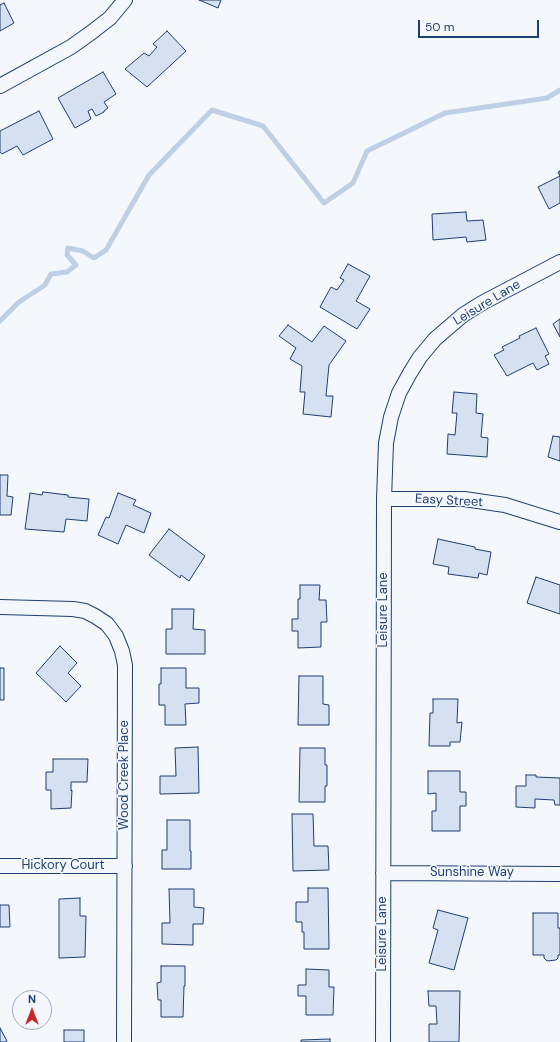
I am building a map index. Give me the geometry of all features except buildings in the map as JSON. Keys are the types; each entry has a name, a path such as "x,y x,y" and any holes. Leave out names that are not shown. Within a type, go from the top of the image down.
{"street":[{"path":"0,86 71,47 110,18 125,0"},
{"name":"Leisure Lane","path":"383,1042 384,499 386,443 391,417 399,394 410,373 435,338 482,303 560,262"},
{"name":"Easy Street","path":"384,499 464,499 505,505 560,522"},
{"name":"Wood Creek Place","path":"0,607 73,609 85,611 107,624 116,636 122,651 125,665 124,1042"},
{"name":"Hickory Court","path":"0,866 125,866"},
{"name":"Sunshine Way","path":"383,873 560,874"}],"waterway":[{"path":"0,321 19,302 45,285 51,274 67,272 76,265 67,255 68,248 83,251 94,258 106,250 149,175 212,110 263,126 324,203 353,183 367,151 445,113 547,98 560,90"}]}
